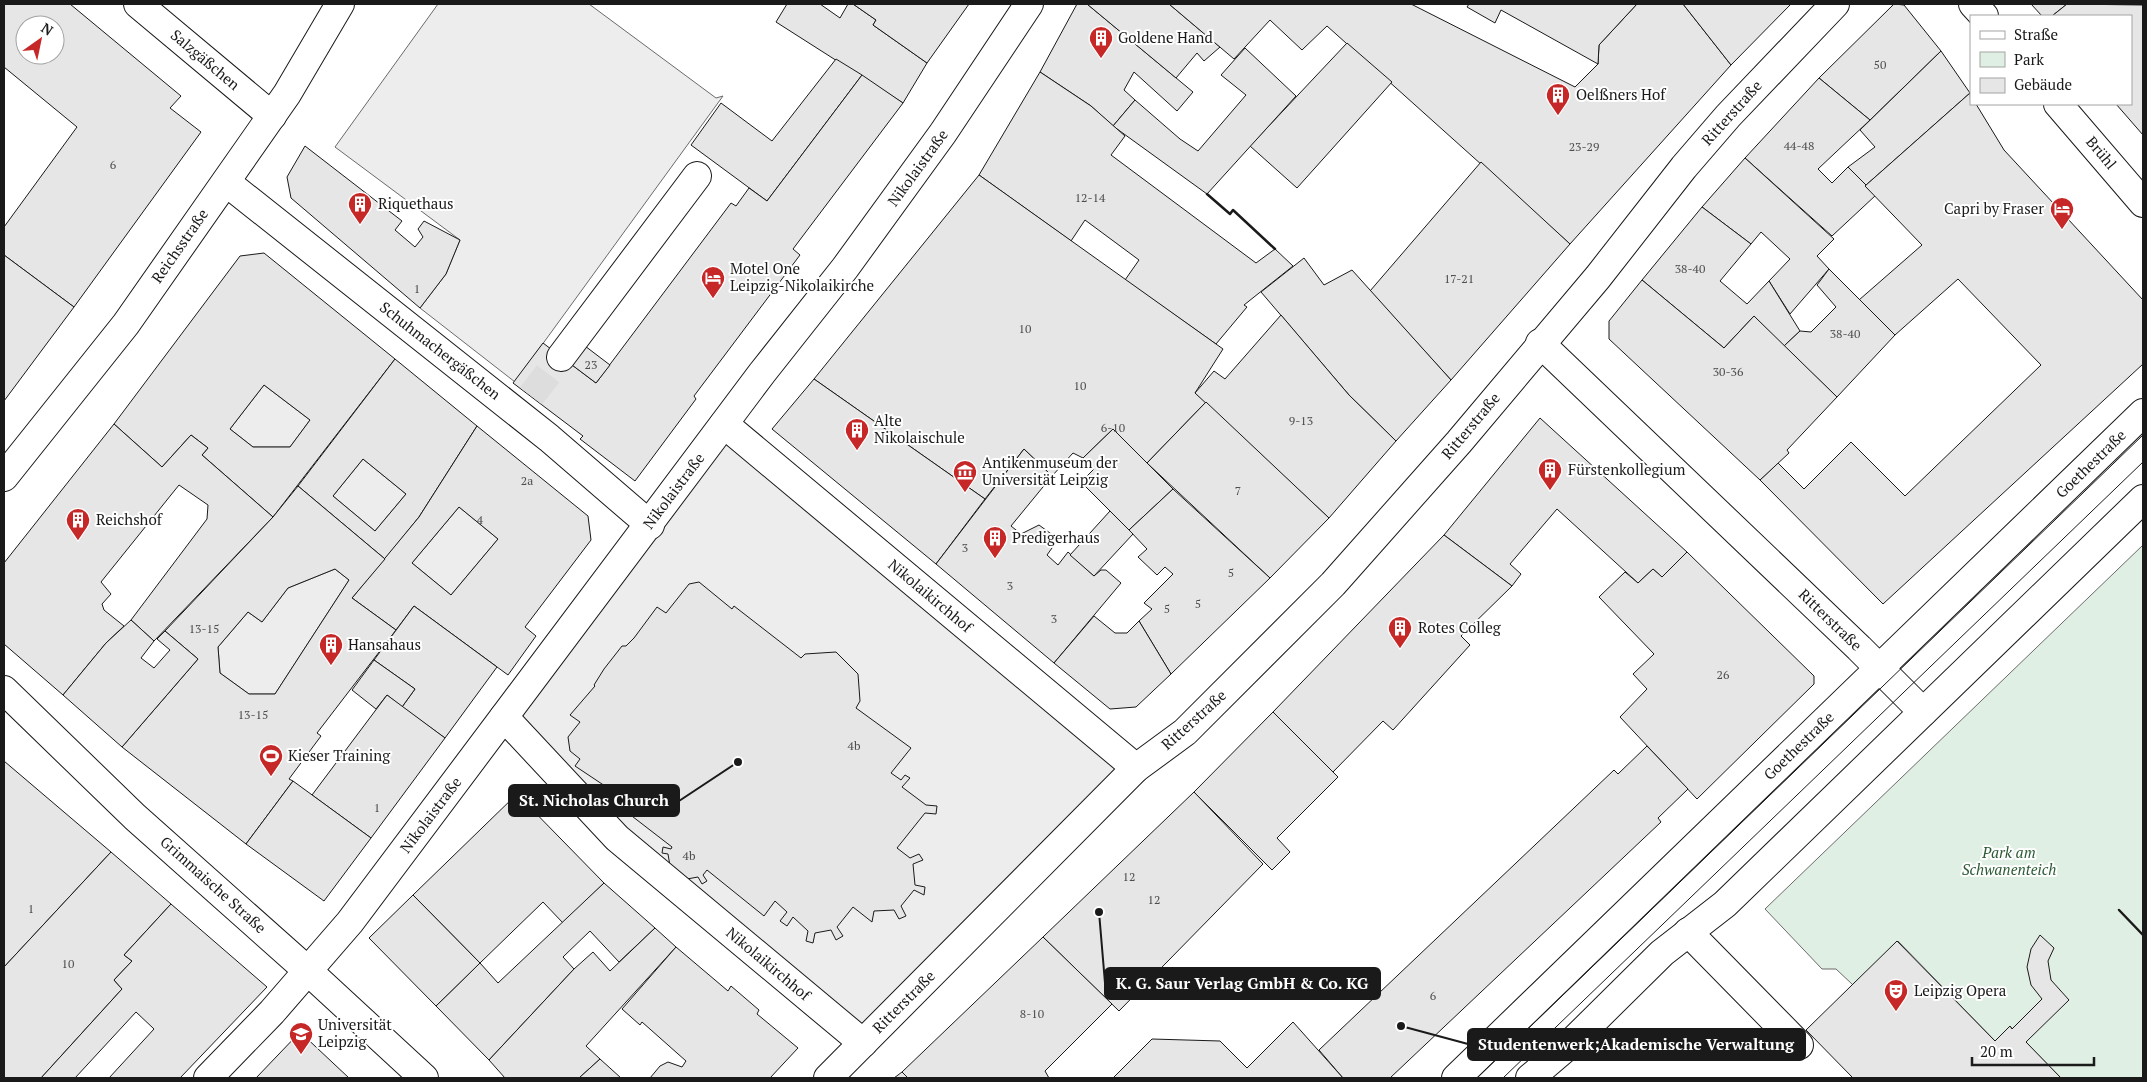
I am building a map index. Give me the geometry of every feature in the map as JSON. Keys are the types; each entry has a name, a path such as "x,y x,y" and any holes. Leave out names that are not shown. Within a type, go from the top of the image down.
{"street":[{"name":"Salzgäßchen","path":"138,4 272,116"},
{"name":"Reichsstraße","path":"4,477 92,369 226,182 272,116 340,4"},
{"name":"Nikolaistraße","path":"208,1078 308,971 350,922 724,424 892,205 943,133 1029,4"},
{"name":"Ritterstraße","path":"828,1078 1136,768 1185,732 1333,584 1459,442 1540,343 1598,277 1684,167 1728,116 1835,4"},
{"path":"1973,4 1983,15"},
{"name":"Brühl","path":"2059,105 2143,203"},
{"path":"561,357 697,176"},
{"name":"Schuhmachergäßchen","path":"226,182 525,405 549,438 650,525"},
{"name":"Ritterstraße","path":"1540,343 1880,668 1923,712"},
{"name":"Goethestraße","path":"1456,1078 2143,413"},
{"name":"Nikolaikirchhof","path":"724,424 1136,768"},
{"path":"1530,1078 1553,1067 1662,953 1725,904 2143,499"},
{"name":"Grimmaische Straße","path":"4,690 135,817 308,971 424,1078"},
{"name":"Nikolaikirchhof","path":"504,717 617,838 863,1043"},
{"path":"1688,932 1799,1045"}],"green space":[{"name":"Park am Schwanenteich","path":"2143,545 2143,1078 2061,1078 2010,1026 1995,1041 1898,941 1853,985 1836,969 1822,969 1765,909"}],"shaded area":[{"path":"438,4 589,4 716,98 723,96 515,382 420,308 446,274 460,240 335,147"},
{"path":"264,385 310,420 290,447 253,447 230,429"},
{"path":"724,424 1136,768 863,1043 504,717"},
{"path":"363,459 406,494 375,531 333,496"},
{"path":"459,507 498,539 451,595 412,563"},
{"path":"335,569 349,580 275,694 249,694 220,673 218,647 248,612 262,622 288,588"}],"building":[{"path":"4,4 70,4 181,96 170,108 201,132 74,307 4,255 4,227 77,127 4,67"},
{"path":"787,4 820,4 840,18 848,4 853,4 876,20 873,25 927,63 903,103 776,22"},
{"path":"853,4 969,4 927,63 873,25 876,20"},
{"name":"Goldene Hand","path":"1077,4 1087,4 1193,92 1177,111 1134,72 1124,90 1135,100 1113,126 1091,106 1040,72"},
{"path":"1087,4 1169,4 1220,47 1204,61 1197,53 1176,78"},
{"name":"Oelßners Hof","path":"1169,4 1411,4 1575,87 1598,64 1599,45 1637,4 1683,4 1731,65 1570,244 1327,26 1302,50 1270,20 1234,59"},
{"path":"1469,4 1637,4 1599,45 1598,64 1501,10 1495,23 1467,7"},
{"path":"1683,4 1791,4 1731,65"},
{"path":"1894,4 1904,5 1941,51 1870,120 1819,78"},
{"path":"2031,4 2067,4 2053,15 2041,15"},
{"path":"2067,4 2143,5 2143,135 2117,105 2132,105 2132,15 2053,15"},
{"path":"1347,43 1392,82 1297,188 1250,146"},
{"path":"1245,48 1296,96 1207,194 1113,126 1135,100 1180,139 1198,151 1246,95 1221,75"},
{"path":"1941,51 1970,93 1865,186 1848,167 1875,147 1860,130"},
{"path":"836,59 862,75 767,201 691,145 721,103 772,141"},
{"path":"1040,72 1091,106 1125,136 1111,155 1256,263 1275,249 1293,266 1244,305 1247,307 1216,344 1125,280 1139,260 1085,220 1071,241 979,175"},
{"name":"Motel One Leipzig-Nikolaikirche","path":"862,75 903,103 793,249 800,255 694,396 696,399 635,481 580,439 583,436 513,383 543,343 596,383 731,203 736,206 749,188 767,201"},
{"path":"1819,78 1870,120 1818,169 1832,183 1848,167 1876,195 1832,236 1745,158"},
{"path":"1970,93 1970,105 1977,105 2004,150 2143,300 2143,364 1883,604 1760,480 1778,463 1804,489 1851,442 1905,496 2041,365 1958,279 1895,335 1859,300 1922,245 1865,186"},
{"name":"Riquethaus","path":"305,146 402,221 395,230 415,247 423,237 418,229 424,221 460,240 446,274 420,308 291,198 287,177"},
{"path":"1745,158 1834,239 1817,256 1829,269 1790,314 1769,281 1790,259 1761,232 1751,244 1702,207"},
{"path":"1481,162 1570,244 1451,380 1370,291"},
{"path":"979,175 1223,349 1195,393 1206,402 1147,463 1113,429 1083,458 1073,453 1052,476 1024,449 985,499 814,379"},
{"path":"1702,207 1751,244 1720,281 1747,304 1769,281 1800,331 1784,346 1754,316 1724,348 1642,280"},
{"path":"264,253 395,359 273,517 202,455 208,448 191,435 162,467 114,424 240,256","holes":["264,385 310,420 290,447 253,447 230,429"]},
{"path":"4,255 74,307 4,401"},
{"path":"1304,258 1324,285 1352,270 1451,380 1396,441 1349,395 1261,292"},
{"path":"1829,269 1895,335 1837,397 1784,346 1800,331 1811,332 1836,307 1817,285"},
{"path":"1642,280 1724,348 1754,316 1837,397 1787,450 1789,453 1760,480 1609,339 1609,321"},
{"path":"1281,315 1349,395 1396,441 1329,518 1195,393 1214,371 1225,379"},
{"path":"585,346 610,365 596,383 572,365"},
{"path":"395,359 477,426 419,517 385,559 298,486","holes":["363,459 406,494 375,531 333,496"]},
{"name":"Alte Nikolaischule","path":"814,379 985,499 936,564 772,429"},
{"path":"1206,402 1329,518 1270,578 1147,463"},
{"name":"Fürstenkollegium","path":"1540,418 1687,552 1662,577 1653,569 1638,583 1557,509 1510,564 1521,574 1512,586 1444,535"},
{"name":"Reichshof","path":"114,424 162,467 191,435 208,448 202,455 273,517 154,641 131,620 207,519 208,505 179,485 101,582 111,594 102,604 104,610 124,626 106,643 63,695 4,644 4,563"},
{"path":"477,426 588,516 591,540 525,627 536,636 508,675 414,606 396,630 352,598 419,517","holes":["459,507 498,539 451,595 412,563"]},
{"path":"1113,429 1173,489 1129,530 1081,482 1094,469 1083,458"},
{"name":"Predigerhaus","path":"1024,449 1052,476 1011,526 1021,534 1039,525 1054,536 1052,548 1047,555 1058,565 1068,552 1094,576 1101,570 1106,570 1121,583 1054,663 936,564"},
{"name":"Hansahaus","path":"298,486 385,559 352,598 396,630 317,733 321,736 289,779 293,781 246,844 122,747 198,659 165,631 273,517","holes":["335,569 349,580 275,694 249,694 220,673 218,647 248,612 262,622 288,588"]},
{"path":"1173,489 1270,578 1171,674 1139,621 1152,609 1144,603 1173,574 1165,567 1157,575 1138,557 1147,549 1129,530"},
{"path":"1110,511 1133,534 1094,576 1070,555"},
{"name":"Rotes Colleg","path":"1444,535 1512,586 1461,636 1470,645 1393,730 1383,721 1332,773 1273,712"},
{"path":"1687,552 1814,676 1814,684 1697,799 1620,717 1647,689 1633,674 1654,654 1599,597 1625,572 1638,583 1653,569 1662,577"},
{"path":"699,582 732,609 734,606 801,658 805,654 836,652 858,674 860,701 856,708 911,748 891,773 901,780 905,775 910,778 902,787 926,805 937,806 936,814 925,813 897,848 910,858 919,854 923,860 913,864 915,885 925,887 924,895 914,890 901,906 906,916 899,919 894,910 874,911 872,922 853,907 837,927 843,936 836,940 831,930 815,933 813,943 806,941 808,931 793,917 787,926 780,921 787,912 775,901 764,916 707,870 703,875 707,881 702,884 698,877 687,879 670,866 668,854 662,853 663,847 671,849 672,847 615,803 620,796 575,766 580,759 570,751 568,737 580,722 570,715 595,686 604,669 622,646 626,646 634,638 657,607 666,613 689,584"},
{"path":"414,606 497,667 445,738 402,707 415,689 374,660"},
{"path":"1094,616 1115,633 1127,633 1139,621 1171,674 1136,707 1110,709 1054,663"},
{"path":"131,620 154,641 141,658 154,668 170,650 157,639 165,631 198,659 122,747 63,695 106,643"},
{"path":"374,660 415,689 402,707 387,695 376,709 352,690"},
{"path":"387,695 445,738 371,838 312,795"},
{"path":"1273,712 1338,777 1277,838 1290,852 1272,870 1194,792"},
{"path":"1647,746 1688,789 1658,818 1661,822 1390,1078 1343,1078 1319,1050 1614,770 1618,774"},
{"path":"4,761 111,852 4,967"},
{"path":"293,781 371,838 324,901 246,844"},
{"path":"1194,792 1263,864 1119,1011 1043,937"},
{"path":"517,794 604,883 563,923 543,902 480,963 413,895"},
{"path":"111,852 171,904 124,955 132,961 114,980 122,989 41,1078 4,1078 4,967"},
{"path":"604,883 655,928 619,962 590,931 563,957 574,969 489,1060 436,1006 480,963 498,983"},
{"path":"413,895 480,963 436,1006 369,938"},
{"path":"171,904 267,987 180,1078 109,1078 154,1029 136,1012 75,1078 41,1078 122,989 114,980 132,961 124,955"},
{"path":"655,928 676,947 586,1046 600,1059 579,1078 505,1078 489,1060 574,969 593,952 610,971"},
{"name":"Leipzig Opera","path":"2040,935 2054,948 2048,961 2051,980 2069,1000 2026,1042 2061,1078 1853,1078 1806,1030 1897,941 1995,1041 2010,1026 2012,1029 2042,999 2031,985 2027,967 2031,949"},
{"path":"1043,937 1112,1004 1045,1071 1049,1078 908,1078 902,1072"},
{"path":"676,947 728,991 731,986 759,1010 757,1014 798,1048 770,1078 650,1078 660,1066 668,1062 682,1067 686,1061 642,1022 640,1025 622,1009"},
{"path":"1293,1022 1343,1078 1113,1078 1152,1039 1220,1041 1247,1068"},
{"name":"Universität Leipzig","path":"300,1032 349,1078 256,1078"},
{"path":"600,1059 621,1078 579,1078"},
{"path":"902,1072 908,1078 894,1078"}],"tunnel":[{"path":"531,396 561,357"}],"tram line":[{"path":"1477,1078 2143,435"},
{"path":"1503,1078 2143,462"}],"wall":[{"path":"1207,194 1230,214 1233,210 1275,249"},
{"path":"2119,910 2143,935"}],"place":[{"name":"Goldene Hand","path":"1101,59"},
{"name":"Oelßners Hof","path":"1558,116"},
{"name":"Riquethaus","path":"360,225"},
{"name":"Capri by Fraser","path":"2062,230"},
{"name":"Motel One Leipzig-Nikolaikirche","path":"713,299"},
{"name":"Alte Nikolaischule","path":"857,451"},
{"name":"Fürstenkollegium","path":"1550,491"},
{"name":"Antikenmuseum der Universität Leipzig","path":"965,493"},
{"name":"Reichshof","path":"78,541"},
{"name":"Predigerhaus","path":"995,559"},
{"name":"Rotes Colleg","path":"1400,649"},
{"name":"Hansahaus","path":"331,666"},
{"name":"St. Nicholas Church","path":"738,762"},
{"name":"Kieser Training","path":"271,777"},
{"name":"K. G. Saur Verlag GmbH & Co. KG","path":"1099,912"},
{"name":"Leipzig Opera","path":"1896,1012"},
{"name":"Studentenwerk;Akademische Verwaltung","path":"1401,1026"},
{"name":"Universität Leipzig","path":"301,1055"}]}
